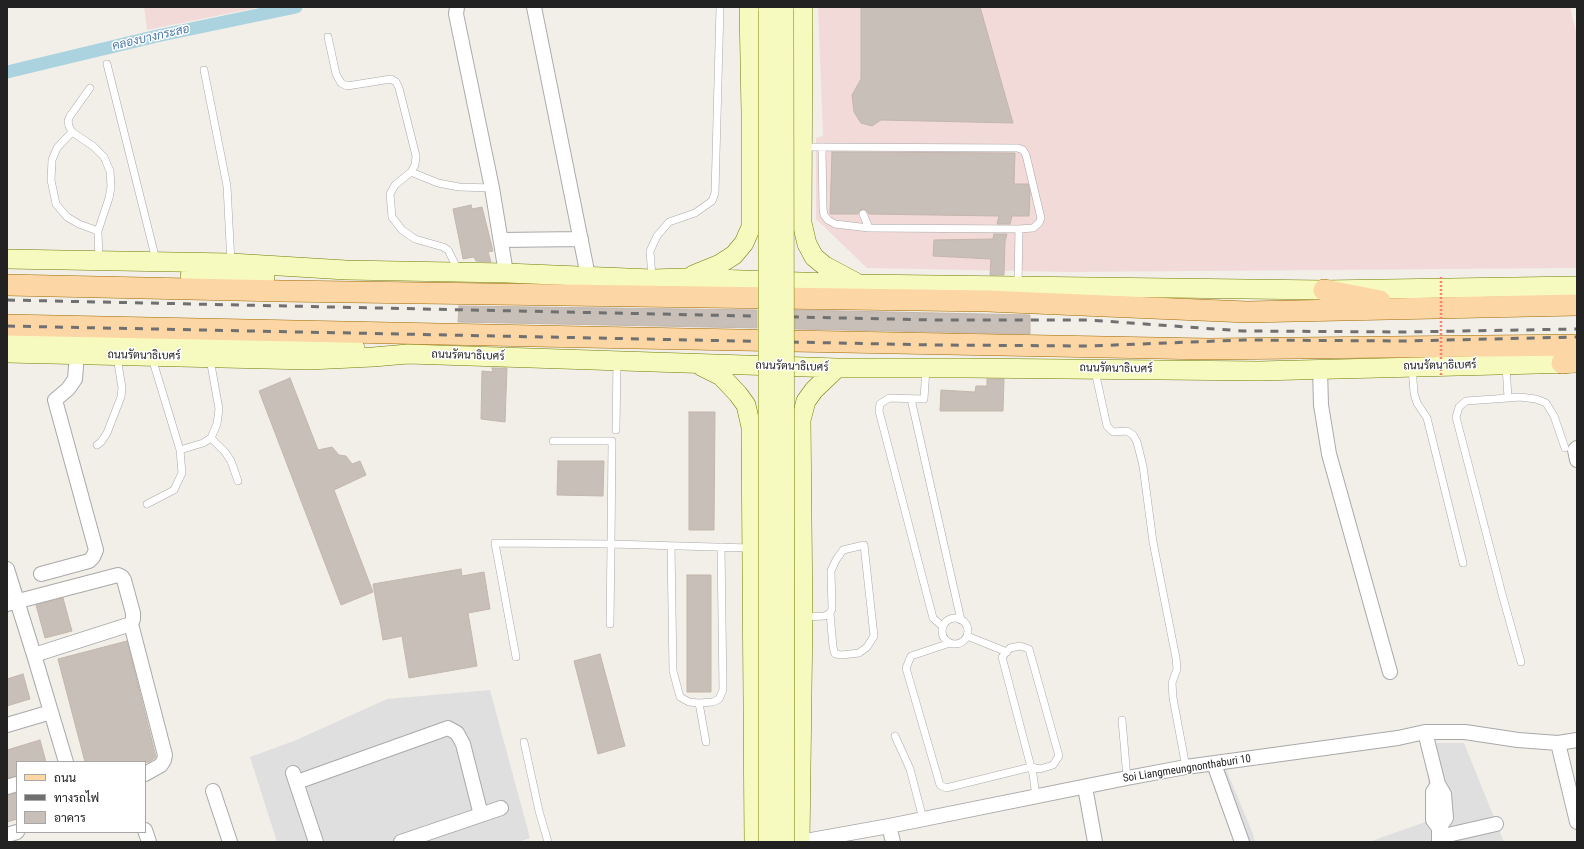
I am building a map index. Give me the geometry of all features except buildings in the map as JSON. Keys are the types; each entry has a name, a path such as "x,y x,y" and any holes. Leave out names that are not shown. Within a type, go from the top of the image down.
{"main road":[{"path":"686,278 720,264 734,255 744,243 751,227 749,7"},
{"path":"781,8 802,147 802,223 807,244 814,257 825,266 858,284"},
{"path":"768,842 781,8"},
{"path":"781,8 785,842"},
{"path":"751,227 771,244 784,244 793,240 802,223"},
{"path":"7,259 231,263 346,270 506,273 652,279 686,278 858,284 1324,290 1577,286"},
{"path":"7,272 312,277 346,270"},
{"path":"248,277 281,291"},
{"path":"7,285 281,291 979,301 1247,312 1577,305"},
{"path":"1324,290 1424,309"},
{"name":"ถนนรัตนาธิเบศร์","path":"7,325 1200,348 1577,345"},
{"path":"7,338 244,342 336,346 408,354"},
{"name":"ถนนรัตนาธิเบศร์","path":"7,353 309,360 408,354 836,368 1251,370 1572,362"},
{"path":"697,364 722,376 738,394 746,405 751,427 754,842"},
{"path":"800,842 803,617 801,420 806,401 814,390 836,368"},
{"path":"751,427 756,410 767,402 777,400 789,403 797,411 801,420"}],"street":[{"path":"458,7 456,14 492,188 506,273"},
{"path":"534,7 588,276"},
{"path":"501,240 581,239"},
{"path":"41,574 89,561 93,557 96,550 55,400 68,389 75,378 76,354"},
{"path":"1320,369 1321,405 1329,454 1390,672"},
{"path":"1571,448 1575,450 1577,460"},
{"path":"7,569 12,603 34,655 66,761"},
{"path":"12,603 118,575 124,580 133,613 131,624 165,755 161,765 146,773"},
{"path":"34,655 131,624"},
{"path":"7,725 51,712"},
{"path":"316,842 295,778 448,728 457,733 463,744 481,815"},
{"path":"1425,732 1438,784 1444,794 1446,818 1439,836"},
{"name":"Soi Liangmeungnonthaburi 10","path":"800,842 889,826 1186,767 1398,738 1425,732 1465,732 1518,740 1558,743 1577,740"},
{"path":"1558,743 1577,822"},
{"path":"1214,764 1242,842"},
{"path":"1085,787 1095,842"},
{"path":"213,791 230,842"},
{"path":"401,842 502,808"},
{"path":"1439,836 1496,824"},
{"path":"889,826 894,842"}],"lane":[{"path":"652,279 650,251 658,236 669,222 695,213 712,201 715,193 720,7"},
{"path":"328,37 336,74 341,83 347,86 391,79 396,82 399,88 416,156 415,165 411,172 395,185 390,194 392,217 402,230 415,239 443,247 448,250 459,272"},
{"path":"107,64 157,262"},
{"path":"204,70 227,186 231,263"},
{"path":"90,88 68,121 72,132 94,146 104,157 110,171 112,187 98,231 99,261"},
{"path":"72,132 57,148 52,160 51,180 56,204 67,216 79,224 98,231"},
{"path":"802,147 822,147 1018,148 1023,150 1026,155 1041,218 1039,223 1033,228 1019,229 999,226 869,228 835,224 828,220 824,215 822,147"},
{"path":"411,172 438,183 459,187 492,188"},
{"path":"863,214 869,228"},
{"path":"1018,285 1019,229"},
{"path":"97,445 101,442 107,432 121,397 122,388 116,355"},
{"path":"147,504 174,490 182,473 180,450 152,356"},
{"path":"180,450 203,443 212,438 217,424 219,409 210,357"},
{"path":"616,430 617,361"},
{"path":"1506,364 1508,398"},
{"path":"1412,367 1414,393 1417,403 1427,418 1463,563"},
{"path":"926,368 924,400 889,398 880,404 879,411 933,618 943,627"},
{"path":"1094,369 1108,426 1113,432 1127,431 1133,436 1137,442 1143,466 1153,542 1176,658 1177,669 1172,683 1173,698 1186,767"},
{"path":"1521,662 1456,417 1459,407 1466,401 1520,397 1536,399 1546,403 1571,448"},
{"path":"910,399 961,620 967,627 967,636 962,642 954,644 950,643 911,656 906,668 940,785 946,788 1031,766 1040,769 1053,765 1058,756 1028,649 1020,646 1010,648 1002,657 1031,766 1036,796"},
{"path":"212,438 225,452 238,481"},
{"path":"552,441 612,441 610,624"},
{"path":"516,657 495,543 611,544 670,547 752,548"},
{"path":"803,617 825,616 830,613 832,609 831,571 836,560 843,550 864,545 874,636 867,647 859,652 842,655 835,654 830,613"},
{"path":"670,547 673,672 680,697 689,702 699,703 713,702 719,699 722,690 721,547"},
{"path":"950,643 942,634 943,627 945,623 953,619 961,620"},
{"path":"967,636 1007,652"},
{"path":"699,703 706,742"},
{"path":"1122,720 1127,778"},
{"path":"895,736 910,769 924,819"},
{"path":"524,742 539,810 548,842"}],"path":[{"path":"1441,277 1441,375"}],"shaded area":[{"path":"144,7 260,7 147,30"},
{"path":"818,7 1570,7 1577,36 1577,268 1068,272 867,268 816,219 816,138 823,136"},
{"path":"490,690 530,838 518,842 277,842 250,757 294,741 387,699"},
{"path":"1421,743 1464,743 1504,842 1369,842 1428,821 1430,801 1427,768"},
{"path":"1226,769 1255,842 1235,842 1210,773"}],"waterway":[{"name":"คลองบางกระสอ","path":"7,72 157,36 296,7"}],"railway":[{"path":"7,300 936,320 1089,320 1243,331 1404,332 1577,329"},
{"path":"7,326 936,345 1090,346 1243,340 1404,341 1577,337"}]}
